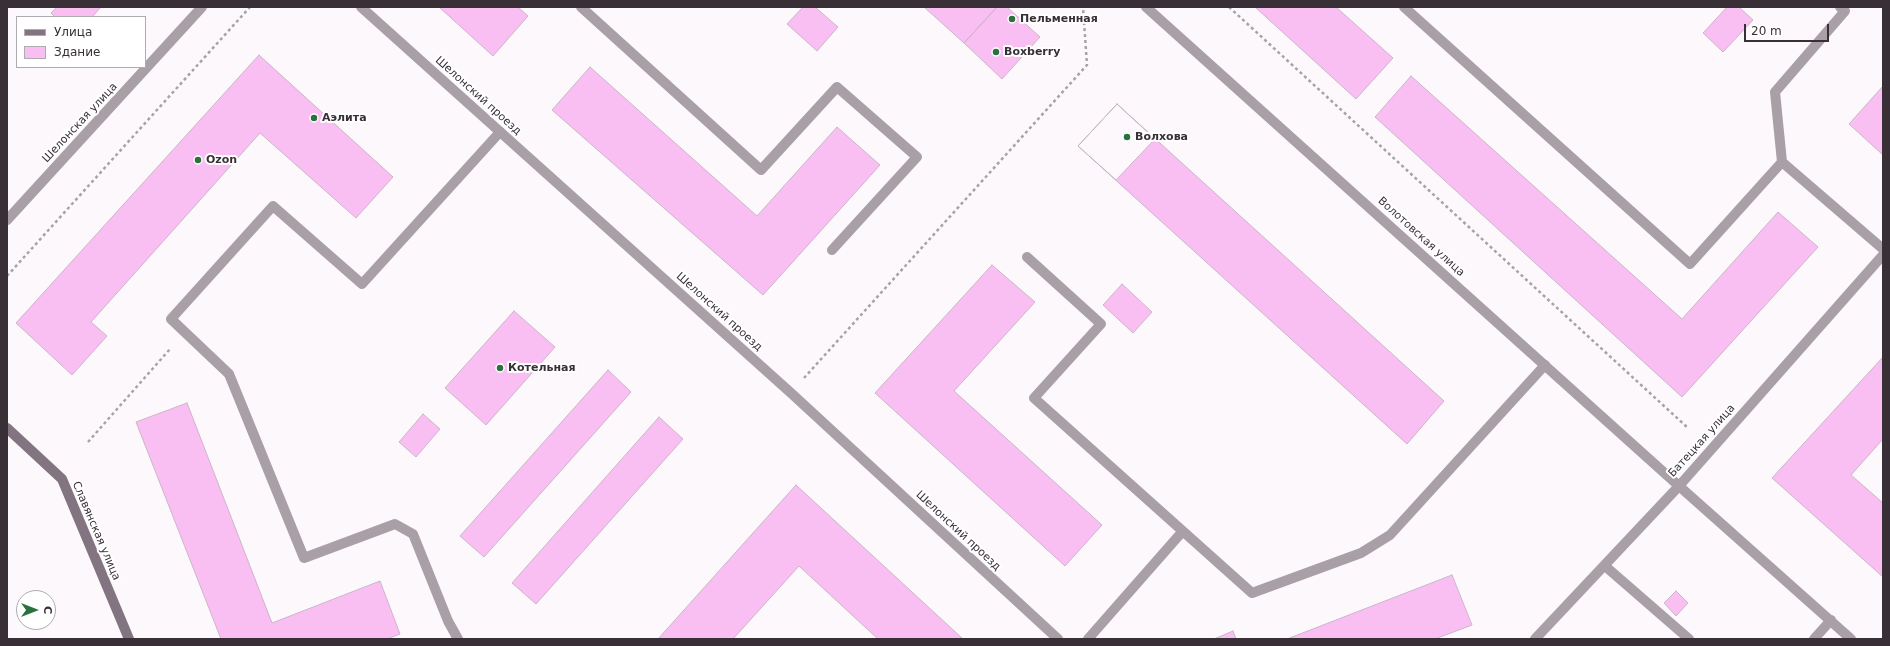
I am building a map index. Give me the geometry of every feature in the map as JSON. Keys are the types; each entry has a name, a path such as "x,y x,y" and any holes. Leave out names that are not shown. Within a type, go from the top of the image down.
{"street":[{"name":"Шелонская улица","path":"7,220 202,7"},
{"name":"Шелонский проезд","path":"361,7 790,393 1058,639"},
{"path":"581,7 761,170 838,87 917,157 832,250"},
{"name":"Волотовская улица","path":"1146,7 1851,639"},
{"path":"1404,7 1690,264 1782,162"},
{"path":"1840,7 1845,11 1775,92 1782,162 1883,249"},
{"path":"458,639 448,621 413,534 395,524 304,558 229,374 172,319 273,206 362,284 500,132"},
{"name":"Батецкая улица","path":"1535,639 1679,486 1883,255"},
{"path":"1027,257 1102,324 1034,398 1182,532 1252,593 1361,553 1390,535 1545,365"},
{"name":"Славянская улица","path":"7,428 62,479 129,639"},
{"path":"1088,639 1182,532"},
{"path":"1605,566 1689,639"},
{"path":"1814,639 1830,620"}],"path":[{"path":"7,276 250,7"},
{"path":"790,393 1087,65 1083,7"},
{"path":"1229,7 1688,428"},
{"path":"88,442 170,349"}],"building":[{"path":"57,7 101,7 93,16 54,16 51,13"},
{"path":"439,7 518,7 528,16 493,56"},
{"path":"803,7 815,7 838,27 817,51 787,24"},
{"path":"924,7 997,7 964,43"},
{"path":"997,7 1007,7 1040,37 1002,79 964,43"},
{"path":"1255,7 1336,7 1393,58 1356,99"},
{"path":"1727,7 1739,7 1753,20 1723,52 1703,33"},
{"path":"259,55 393,177 356,218 260,133 91,322 107,336 72,375 16,323"},
{"path":"590,67 757,216 837,127 880,165 763,295 552,110"},
{"path":"1411,76 1682,319 1778,212 1818,247 1682,397 1375,117"},
{"path":"1883,86 1883,155 1849,124"},
{"path":"1117,104 1444,401 1407,444 1078,146"},
{"path":"1117,104 1155,139 1116,180 1078,146"},
{"path":"992,265 1035,302 954,391 1102,525 1065,566 875,393"},
{"path":"1122,284 1152,312 1133,333 1103,305"},
{"name":"Котельная","path":"514,311 555,347 486,425 445,388"},
{"path":"1883,357 1883,439 1851,475 1883,503 1883,577 1772,478"},
{"path":"608,370 631,392 484,557 460,536"},
{"path":"187,403 272,623 380,581 400,634 387,639 221,639 136,422"},
{"path":"423,414 440,429 416,457 399,442"},
{"path":"659,417 683,439 536,604 512,583"},
{"path":"796,485 963,639 878,639 799,566 733,639 658,639"},
{"path":"1452,575 1472,625 1435,639 1287,639"},
{"path":"1676,591 1688,603 1676,616 1664,603"},
{"path":"1233,631 1236,639 1214,639"}],"place":[{"name":"Пельменная","path":"1012,19"},
{"name":"Boxberry","path":"996,52"},
{"name":"Аэлита","path":"314,118"},
{"name":"Волхова","path":"1127,137"},
{"name":"Ozon","path":"198,160"},
{"name":"Котельная","path":"500,368"}]}
